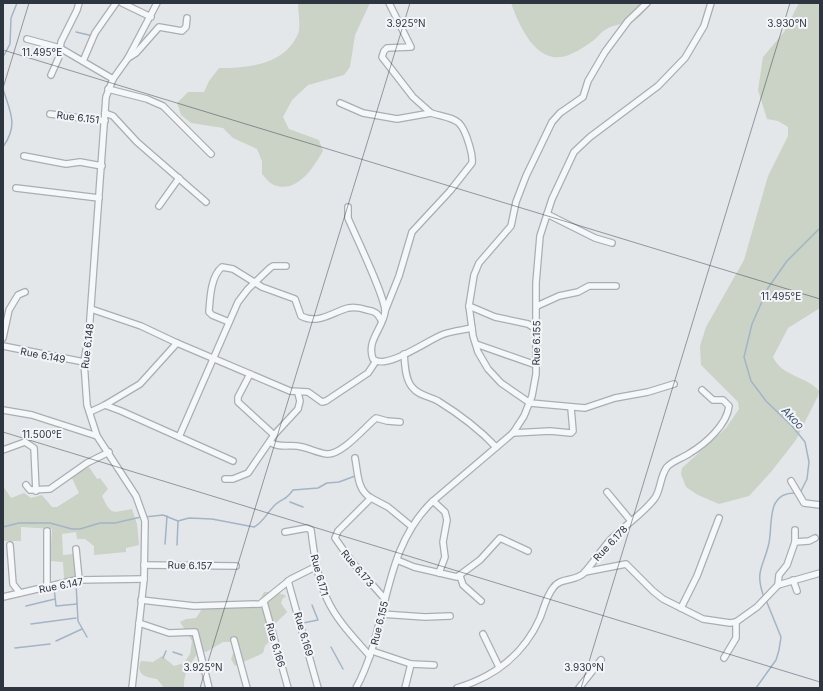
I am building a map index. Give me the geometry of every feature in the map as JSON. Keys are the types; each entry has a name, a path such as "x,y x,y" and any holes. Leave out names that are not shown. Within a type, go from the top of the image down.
{"street":[{"path":"51,75 61,42 77,10 78,3"},
{"path":"83,61 95,32 116,3"},
{"path":"122,3 151,17"},
{"name":"Rue 6.148","path":"132,688 144,579 143,513 136,496 109,452 97,436 85,392 84,362 88,343 91,309 108,89 113,79 128,58 151,17 157,3"},
{"path":"389,3 411,47 387,48 382,57 413,96 431,113 460,122 473,158 472,163 450,191 412,232 399,276 372,344 372,355 376,361 383,362 404,354 445,334 472,328"},
{"path":"647,3 628,21 605,52 588,81 583,97 580,101 560,113 552,122 530,166 516,202 511,226 479,263 474,275 470,306 472,328 482,359 494,376 530,403 571,408 585,408 615,398 643,393 674,384"},
{"name":"Rue 6.155","path":"356,688 366,671 390,577 411,526 423,510 513,433 520,425 530,403 535,384 536,365 536,283 538,246 547,214 574,152 590,137 658,86 685,58 704,26 710,3"},
{"path":"128,58 136,53 159,27 182,31 186,27 187,18"},
{"path":"27,39 60,48 113,79"},
{"path":"108,89 147,99 163,106 211,154"},
{"path":"340,103 363,113 390,119 409,118 431,113"},
{"path":"105,113 112,116 137,142 206,202"},
{"name":"Rue 6.151","path":"50,114 105,121"},
{"path":"24,156 66,164 80,162 102,166"},
{"path":"159,206 179,178"},
{"path":"16,188 99,198"},
{"path":"348,208 348,218 380,293 385,312"},
{"path":"547,214 595,238 612,243"},
{"path":"178,437 238,302 254,282 273,266 286,266"},
{"path":"229,322 212,315 209,312 210,296 218,270 222,267 227,267 254,282 296,299 301,316 307,319 331,316 343,310 355,308 376,313 381,320"},
{"path":"537,306 559,296 578,292 590,286 616,286"},
{"path":"3,338 9,310 18,295 25,292"},
{"path":"470,306 495,317 528,324 536,329"},
{"path":"91,309 131,322 290,391 298,393 308,392 318,400 326,401 368,372 376,361"},
{"path":"90,412 105,405 140,384 177,343"},
{"path":"476,344 536,365"},
{"name":"Rue 6.149","path":"3,346 84,362"},
{"path":"404,354 408,381 412,387 421,395 437,400 459,415 482,432 496,447"},
{"path":"250,374 238,397 238,402 274,434"},
{"name":"Rue 6.178","path":"457,688 469,684 499,667 522,649 540,618 548,596 556,584 578,577 585,572 601,550 655,498 661,486 666,468 708,440 720,426 729,412 729,406 723,400 713,400 702,390"},
{"path":"225,479 233,479 248,473 274,434 298,409 300,401 298,393"},
{"path":"105,405 122,411 233,461"},
{"path":"513,433 546,431 571,433 573,431 571,408"},
{"path":"3,410 32,415 97,436"},
{"path":"270,442 274,445 297,446 325,454 331,454 351,442 376,418 400,422"},
{"path":"3,450 25,442 34,448 36,491"},
{"path":"26,485 30,490 36,491 50,489 87,463 109,452"},
{"path":"355,458 360,488 365,495 388,507 411,526"},
{"path":"791,481 804,503 820,505"},
{"path":"607,492 631,520"},
{"name":"Rue 6.173","path":"371,498 338,531 335,538 352,562 385,599"},
{"path":"433,501 447,516 447,527 443,542 445,557 439,573"},
{"path":"681,608 697,576 719,518"},
{"name":"Rue 6.171","path":"285,532 307,528 311,530 317,566 323,588 330,604 354,638 371,653"},
{"path":"778,585 779,575 787,565 795,542 795,530"},
{"path":"47,531 47,587"},
{"path":"397,560 414,567 460,576 480,560 500,538 528,551"},
{"path":"795,542 809,541 815,538"},
{"path":"10,545 13,584 20,593"},
{"path":"76,549 79,579"},
{"path":"585,572 626,564 658,595 681,608 712,621 736,622 757,607 778,585 820,573"},
{"name":"Rue 6.157","path":"144,565 236,566"},
{"path":"141,600 194,606 256,604 264,602 288,581 317,566"},
{"path":"460,576 463,585 481,601"},
{"name":"Rue 6.147","path":"3,598 79,579 144,579"},
{"path":"793,580 797,591"},
{"name":"Rue 6.169","path":"288,581 318,688"},
{"name":"Rue 6.166","path":"264,602 288,688"},
{"path":"381,614 425,617 450,616"},
{"path":"724,658 736,638 736,622"},
{"path":"139,623 169,633 195,632 209,688"},
{"path":"483,634 499,667"},
{"path":"234,640 247,688"},
{"path":"371,653 410,664 434,665"},
{"path":"579,688 601,660"},
{"path":"405,688 410,664"}],"shaded area":[{"path":"298,3 370,3 355,35 350,67 344,75 308,85 292,100 283,117 289,129 319,140 323,151 309,172 303,178 290,186 282,187 272,184 262,174 262,161 257,149 233,138 223,128 191,123 181,115 177,103 188,92 204,92 209,81 219,68 242,67 264,63 284,52 292,44 299,31"},
{"path":"511,3 650,3 645,11 634,20 610,27 581,49 561,57 550,56 541,52 533,44 520,24"},
{"path":"799,3 820,3 820,308 788,328 773,357 782,369 808,382 819,391 818,396 796,440 771,472 749,496 719,504 698,495 686,487 681,474 682,468 726,428 739,409 738,402 701,365 700,346 706,327 744,260 768,176 788,136 788,127 778,121 767,119 758,90 763,57 784,32"},
{"path":"89,467 97,479 100,478 108,489 102,496 108,507 113,512 132,509 137,524 139,545 126,548 126,552 94,555 94,546 85,539 77,539 76,532 62,534 63,555 73,554 76,576 64,579 63,562 50,561 52,529 21,527 21,541 3,541 3,486 11,498 24,493 31,498 42,495 52,507 57,507 79,493 71,476"},
{"path":"264,592 275,592 285,595 286,597 283,598 281,603 287,612 271,629 268,637 269,642 265,646 263,653 235,666 231,659 234,651 231,642 223,642 206,652 199,650 188,668 185,676 184,688 164,688 157,679 146,676 139,669 141,661 153,662 162,656 174,666 184,663 190,654 192,641 180,622 186,619 196,618 204,606 226,601 229,601 233,605 257,602 260,600"}],"waterway":[{"path":"3,57 10,44 11,18 17,3"},
{"path":"76,32 93,36"},
{"path":"3,89 12,118 11,131 3,147"},
{"name":"Akoo","path":"800,493 807,479 809,462 805,442 792,426 766,401 751,381 744,357 752,324 768,288 787,261 820,228"},
{"path":"145,517 163,515 178,521 189,518 212,519 254,527 276,504 293,490 318,488 327,483 339,482 355,476"},
{"name":"Akoo","path":"764,597 761,588 760,575 769,543 771,518 775,503 780,497 786,494 796,493"},
{"path":"290,502 303,507"},
{"path":"165,544 167,516"},
{"path":"3,527 19,523 50,523 72,529 80,529 100,523 115,523 141,517"},
{"path":"177,545 178,521"},
{"path":"76,583 78,621 87,637"},
{"path":"54,587 56,606 77,604"},
{"path":"26,606 55,599"},
{"name":"Akoo","path":"756,688 776,660 781,637 766,600"},
{"path":"303,623 318,620 312,605"},
{"path":"31,624 76,618"},
{"path":"56,641 82,629"},
{"path":"15,648 50,644"},
{"path":"331,647 343,669"},
{"path":"163,658 166,651"},
{"path":"173,652 182,655"}]}
